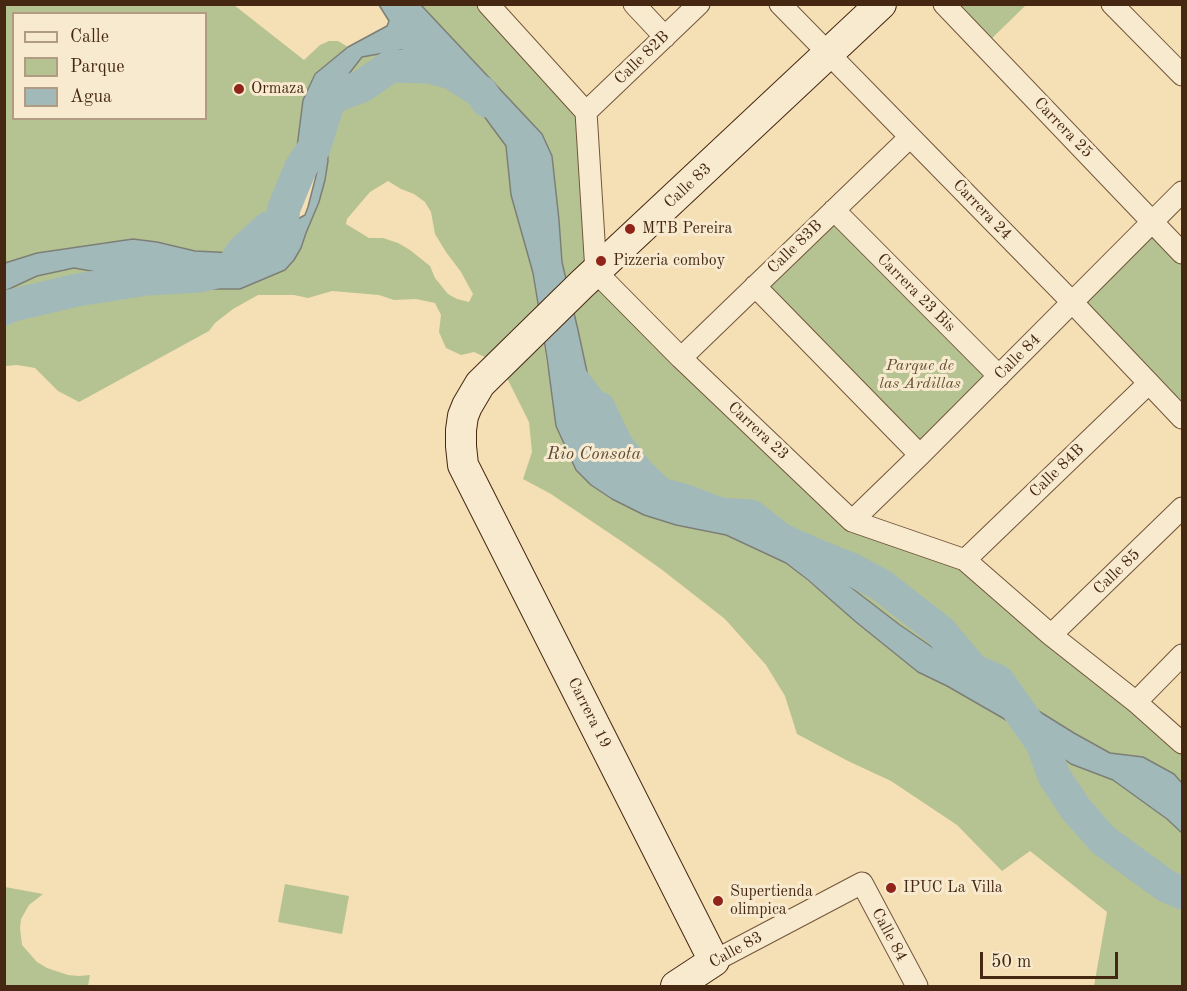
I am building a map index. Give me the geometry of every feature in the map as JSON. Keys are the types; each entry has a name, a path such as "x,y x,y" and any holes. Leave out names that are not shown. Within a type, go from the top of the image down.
{"street":[{"path":"488,4 586,112 588,279"},
{"path":"634,4 665,37"},
{"name":"Calle 82B","path":"586,112 699,4"},
{"name":"Carrera 24","path":"780,4 1072,302 1182,418"},
{"name":"Calle 83","path":"463,465 461,430 466,406 480,384 588,279 881,4"},
{"name":"Carrera 25","path":"944,4 1182,253"},
{"path":"1112,4 1182,75"},
{"name":"Calle 83B","path":"681,358 910,137"},
{"name":"Calle 84","path":"852,521 1182,192"},
{"name":"Carrera 23 Bis","path":"834,210 999,376"},
{"name":"Carrera 23","path":"588,279 681,358 852,521 965,560 1051,635 1136,702 1182,743"},
{"path":"755,286 920,454"},
{"name":"Calle 84B","path":"965,560 1149,383"},
{"name":"Carrera 19","path":"463,465 714,961"},
{"name":"Calle 85","path":"1051,635 1182,508"},
{"path":"1136,702 1182,656"},
{"name":"Calle 83","path":"676,987 714,961 862,883"},
{"name":"Calle 84","path":"862,883 912,985"}],"green space":[{"path":"4,5 234,5 304,60 320,45 329,41 338,41 348,47 314,74 303,100 297,147 280,204 268,228 255,245 236,253 195,251 133,239 37,253 5,263"},
{"path":"421,5 488,5 586,112 596,272 852,521 965,560 1182,743 1182,783 1174,774 1143,757 1110,753 932,647 844,582 816,555 751,516 684,504 660,494 637,477 595,409 562,262 552,156"},
{"path":"944,5 1026,5 984,46"},
{"path":"401,50 434,59 452,73 506,146 511,195 533,273 548,370 591,485 612,499 644,515 676,525 726,535 786,563 918,672 1020,728 1071,764 1113,780 1168,819 1182,833 1182,986 1094,986 1107,912 1030,851 1002,871 957,825 891,781 797,734 785,696 766,665 725,619 624,543 551,494 523,479 532,452 529,422 500,364 474,352 461,355 446,348 439,332 441,315 435,303 332,291 308,298 294,295 258,295 233,309 215,323 209,331 79,402 58,391 35,368 5,366 4,291 37,276 74,268 166,279 208,289 301,248 325,180 328,161 326,114 330,98 362,57","holes":["388,181 425,202 431,212 435,234 473,294 469,302 448,294 435,278 430,266 410,250 383,238 369,238 346,224 347,219 370,192"]},
{"name":"Parque de las Ardillas","path":"834,210 999,376 920,455 755,286"},
{"path":"1153,222 1182,253 1182,418 1072,302"},
{"path":"285,884 349,896 342,934 278,922"},
{"path":"5,887 43,894 29,905 21,919 22,945 37,962 47,968 68,975 90,975 88,986 5,986"}],"water":[{"name":"Rio Consota","path":"379,5 421,5 542,134 552,156 562,262 595,409 637,477 660,494 684,504 751,516 787,529 844,582 932,647 1110,753 1143,757 1174,774 1182,783 1182,833 1167,819 1113,780 1071,764 1020,728 918,672 786,563 726,535 676,525 644,515 612,499 591,485 576,470 556,426 533,273 511,195 506,146 452,73 434,59 401,50 362,57 330,98 326,114 328,161 325,180 301,248 285,270 240,289 208,289 166,279 74,268 37,276 5,291 5,263 37,253 133,239 195,251 236,253 255,245 268,228 280,204 297,147 303,100 315,74 348,47 387,26 389,21","holes":["313,148 318,168 305,215 294,221 282,223 281,218 289,194 301,167"]}],"waterway":[{"path":"4,309 77,290 147,279 200,276 232,268 242,252 268,228 282,223 284,208 301,167 314,148 330,98 362,86 391,66 429,67 452,73 481,92 487,101"},
{"path":"567,373 595,409 599,408 616,444 639,474 660,494 720,514 751,516 780,539 851,569 881,585 940,631 973,670 998,681 1042,743 1054,776 1075,808 1103,840 1166,886 1182,893"}],"place":[{"name":"Ormaza","path":"239,89"},
{"name":"MTB Pereira","path":"630,229"},
{"name":"Pizzeria comboy","path":"601,261"},
{"name":"IPUC La Villa","path":"891,888"},
{"name":"Supertienda olimpica","path":"718,901"}]}
